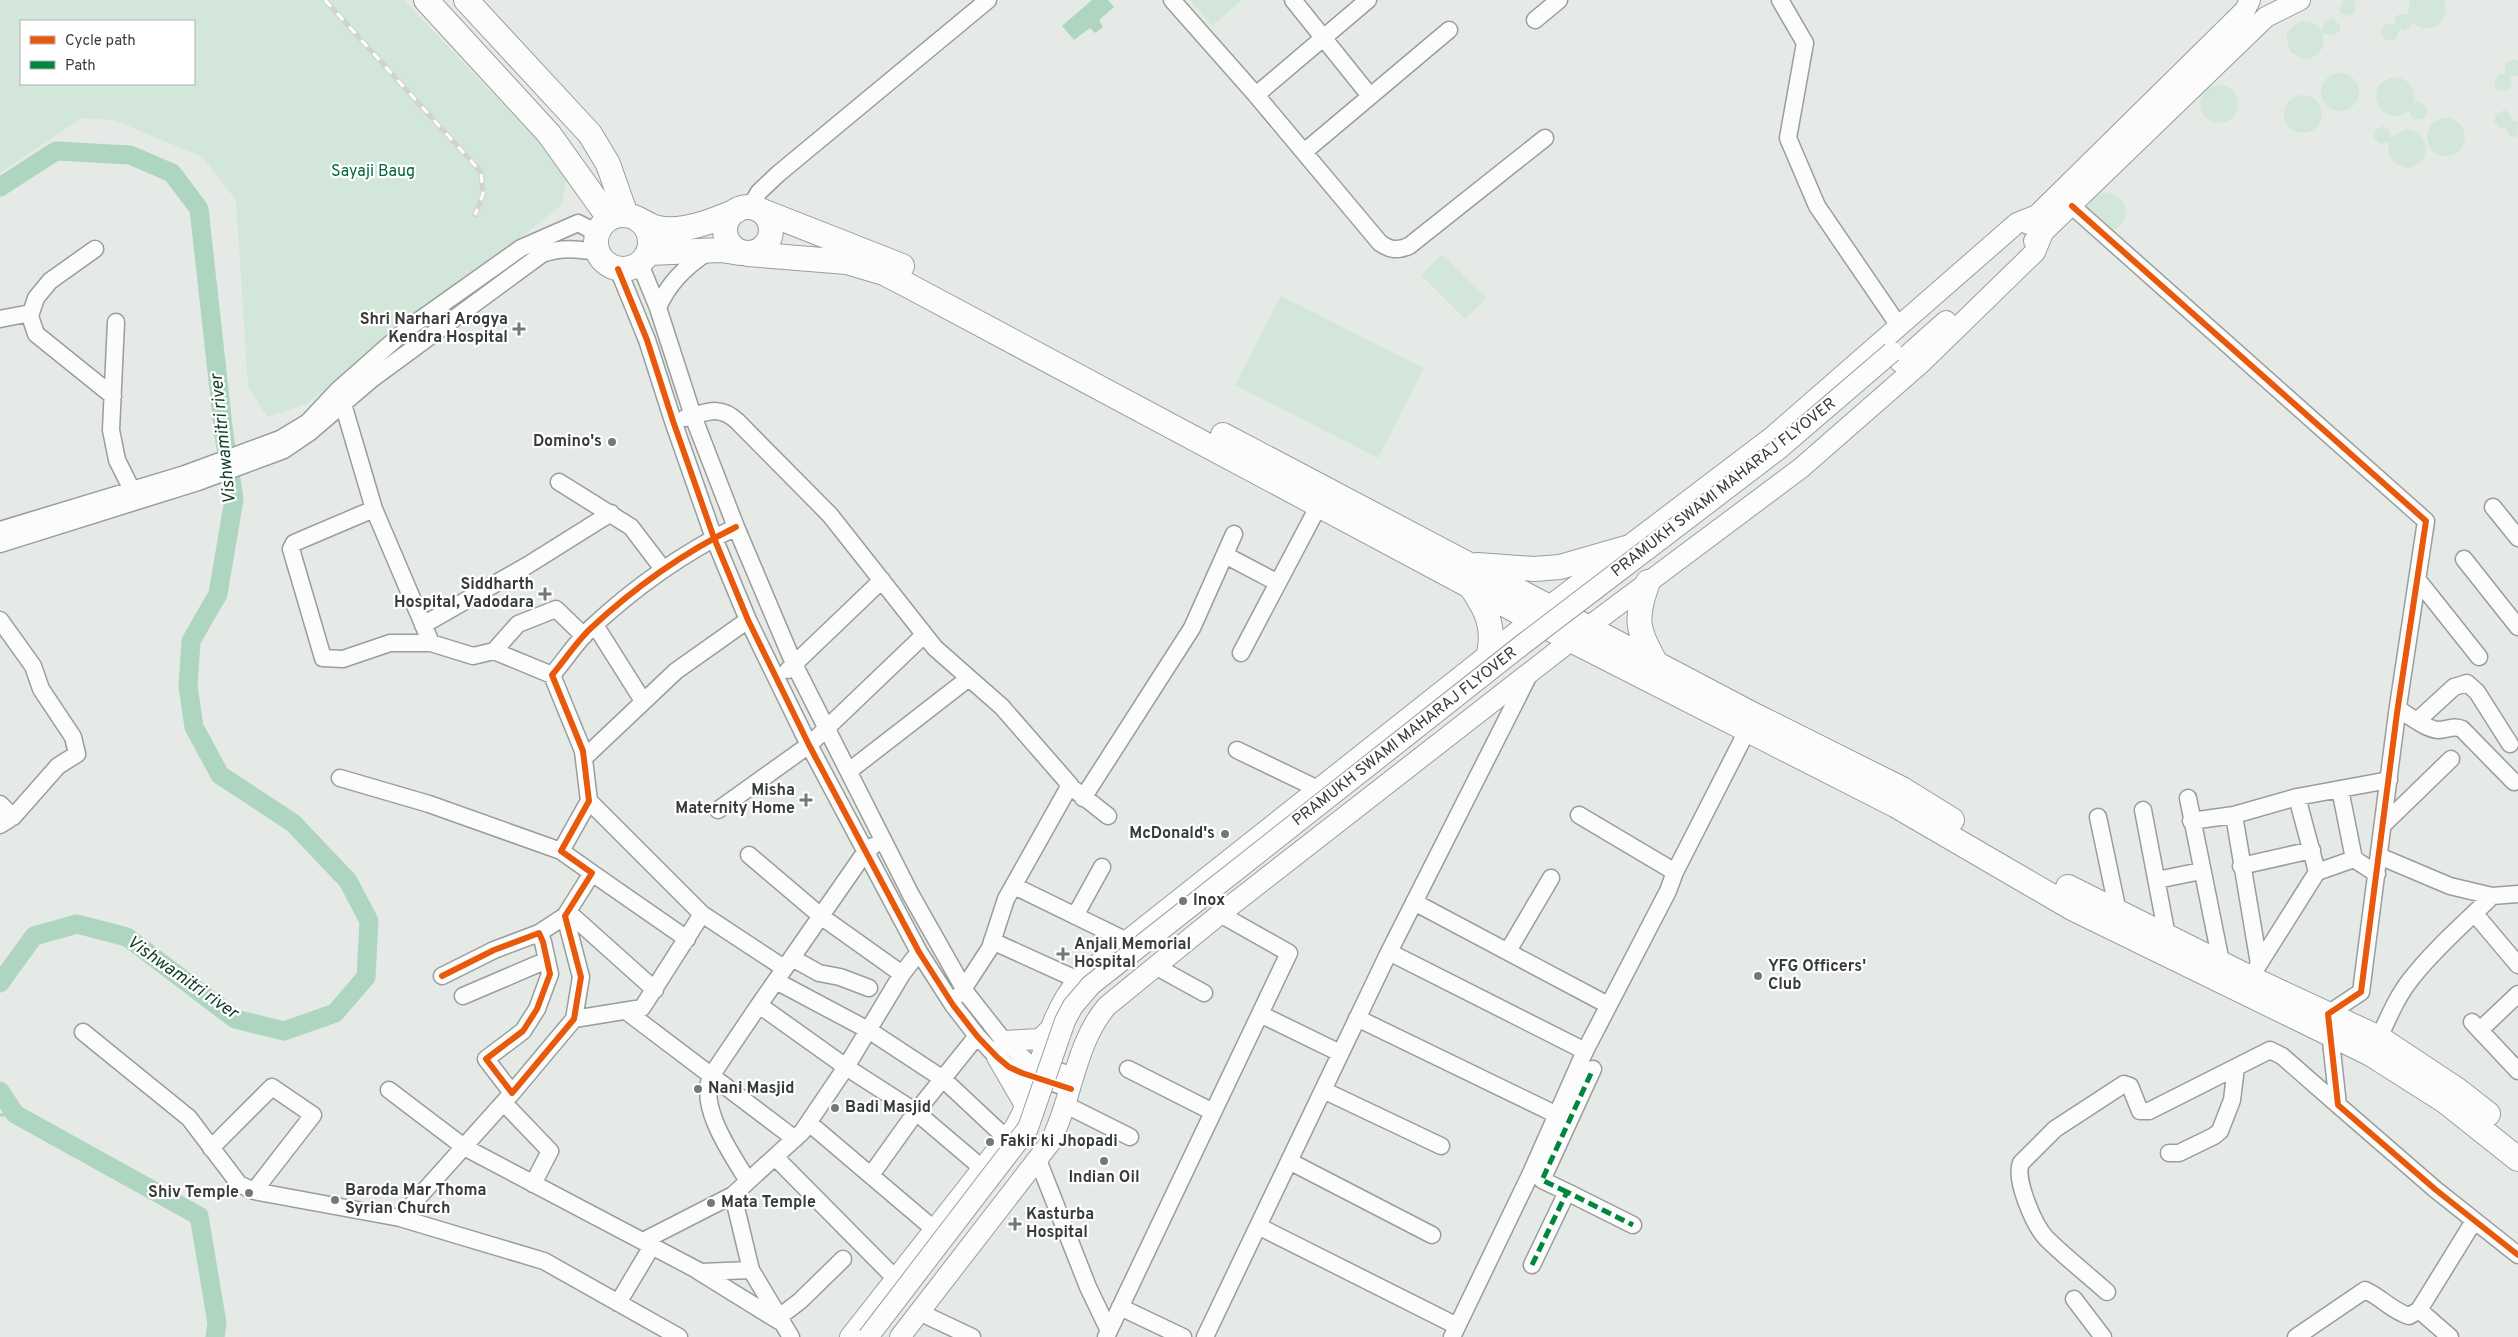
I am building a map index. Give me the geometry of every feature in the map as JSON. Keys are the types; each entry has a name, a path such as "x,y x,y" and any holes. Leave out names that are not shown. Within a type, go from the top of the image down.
{"highway":[{"path":"426,0 549,134 613,227"},
{"path":"466,0 590,134 608,164 613,227 602,260 635,262 721,250 847,262 884,273 1320,505 1469,576 1560,567 1626,548"},
{"path":"613,227 674,229 747,209 890,259 1469,576 1751,723 2072,908 2163,944 2375,1046 2456,1089 2518,1138"},
{"path":"747,209 768,219 770,234 763,248 744,253 733,249 725,236 726,222 747,209"},
{"path":"613,227 647,228 650,245 635,262"},
{"path":"1469,576 1490,619 1492,636 1489,654"},
{"path":"1648,582 1638,611 1638,620 1642,639 1657,664"},
{"path":"1579,634 1657,664 1751,723 1902,789 2005,852 2118,912 2163,944 2254,971 2328,1024"},
{"path":"2375,1046 2518,1159"}],"main road":[{"path":"900,1337 1050,1143 1071,1090 1089,1033 1097,1018 1107,1006 1220,914 1531,671 1801,468 1912,371 2035,252 2040,224 2254,7 2282,0"},
{"path":"850,1337 936,1230 1006,1138 1026,1107 1057,1010 1078,980 1540,613 1772,436 2017,223 2040,224 2072,206 2192,86 2254,7 2300,0"},
{"name":"PRAMUKH SWAMI MAHARAJ FLYOVER","path":"882,1337 1041,1132 1078,1025 1090,1004 1100,994 1528,656 1787,460 2040,224"},
{"name":"PRAMUKH SWAMI MAHARAJ FLYOVER","path":"868,1337 1028,1128 1065,1021 1073,1006 1091,985 1514,651 1779,449 2009,253"},
{"path":"1026,1107 1000,1049 1040,1039 1052,1028"}],"street":[{"path":"747,209 759,192 778,174 988,0"},
{"path":"1172,0 1256,95 1380,243 1395,250 1409,246 1545,138"},
{"path":"1293,0 1370,96"},
{"path":"1256,95 1368,0"},
{"path":"1535,20 1559,0"},
{"path":"1780,0 1805,43 1788,138 1817,206 1899,326"},
{"path":"1304,152 1449,30"},
{"path":"2072,206 2426,521 2398,709 2361,992 2328,1024 2338,1105"},
{"path":"282,444 308,422 338,390 408,329 521,248 578,223 613,227"},
{"path":"0,544 192,478 309,433 372,378 542,254 558,248 572,248 613,227"},
{"path":"95,249 50,281 36,298 30,316 36,334 113,396"},
{"path":"658,308 671,284 680,273 708,252"},
{"path":"635,262 658,308 694,416 736,527 794,664 911,895 1009,1067 1038,1072 1071,1090 1130,1137"},
{"path":"635,262 648,340 673,421 714,538 748,620 809,745 919,952 953,1006 977,1036 1000,1049"},
{"path":"0,319 31,313"},
{"path":"116,322 111,430 113,447 132,490"},
{"path":"343,404 374,509 431,644"},
{"path":"673,421 718,410 729,414 830,515 935,648 1002,707 1083,798 1108,816"},
{"path":"0,530 132,490 192,478"},
{"path":"559,482 631,527 663,569"},
{"path":"1241,653 1320,505"},
{"path":"2493,507 2518,538"},
{"path":"374,509 294,543 291,549 314,623 320,655 323,658 343,659 390,643 431,644 473,656 494,651 518,624 556,608 590,630 643,701"},
{"path":"423,625 528,565 611,513"},
{"path":"552,675 590,630 663,569 736,527"},
{"path":"1083,798 1192,628 1234,534"},
{"path":"1225,555 1278,583"},
{"path":"2464,559 2518,627"},
{"path":"2417,579 2479,657"},
{"path":"778,680 882,580"},
{"path":"0,620 32,666 41,689 73,737 76,754 58,766 7,821 0,804"},
{"path":"584,758 676,671 748,620"},
{"path":"718,810 809,745 924,634"},
{"path":"494,651 552,675 583,751 589,801 561,851"},
{"path":"1211,1335 1258,1226 1357,1018 1531,671"},
{"path":"849,771 969,678"},
{"path":"2418,720 2454,687 2467,683 2477,692 2510,744"},
{"path":"2398,709 2438,730 2462,728 2514,782"},
{"path":"1258,1226 1454,1332 1531,1173 1584,1051 1668,891 1675,872 1751,723"},
{"path":"1237,750 1318,789"},
{"path":"2383,825 2451,759"},
{"path":"340,778 429,804 561,851 687,939"},
{"path":"2191,821 2234,815 2297,797 2389,780"},
{"path":"953,1006 992,941 1006,899 1070,785"},
{"path":"2340,789 2354,859 2377,874"},
{"path":"2297,797 2317,872"},
{"path":"2188,798 2201,871 2221,962"},
{"path":"589,801 702,914 784,969 870,1031 943,1079 1006,1138"},
{"path":"2143,810 2157,880 2163,944"},
{"path":"1579,815 1675,872"},
{"path":"2234,815 2254,971"},
{"path":"2098,817 2118,912"},
{"path":"748,1182 717,1131 707,1086 759,1005 822,917 866,851 883,839"},
{"path":"2241,866 2312,850"},
{"path":"749,855 822,917 902,974"},
{"path":"2379,856 2450,886 2492,896 2518,894"},
{"path":"2254,971 2317,872 2354,859"},
{"path":"1075,916 1102,867"},
{"path":"2157,880 2201,871"},
{"path":"442,976 494,950 539,933 566,914 592,872"},
{"path":"1508,951 1551,878"},
{"path":"1014,886 1127,941"},
{"path":"2375,1046 2393,1007 2410,980 2433,954 2492,896"},
{"path":"1414,902 1608,1005"},
{"path":"566,914 655,990"},
{"path":"400,1218 508,1098 574,1019 581,977 566,914"},
{"path":"574,1019 642,1008 702,914"},
{"path":"1107,1334 1289,953 1220,914"},
{"path":"2475,914 2518,965"},
{"path":"533,1184 550,1151 508,1098 486,1059 523,1031 536,1009 550,974 539,933"},
{"path":"992,941 1078,980"},
{"path":"618,1303 648,1243 732,1195 795,1139 809,1123 870,1031 902,974 919,952"},
{"path":"1389,952 1584,1051"},
{"path":"463,996 547,960"},
{"path":"1155,966 1204,993"},
{"path":"784,969 840,977 870,988"},
{"path":"2518,994 2476,1026 2518,1071"},
{"path":"759,1005 846,1067 916,1112 982,1168"},
{"path":"626,1011 795,1139"},
{"path":"1260,1014 1340,1054"},
{"path":"1357,1018 1555,1114"},
{"path":"83,1032 190,1118 239,1184 254,1192 400,1218 544,1261 679,1337"},
{"path":"871,1175 916,1112 977,1036"},
{"path":"2107,1292 2043,1234 2019,1183 2018,1169 2021,1163 2055,1129 2124,1084 2130,1086 2138,1107 2144,1112 2264,1052 2276,1052 2474,1221 2518,1255"},
{"path":"2169,1154 2179,1153 2214,1136 2220,1131 2232,1100 2236,1067"},
{"path":"1128,1069 1213,1112"},
{"path":"1593,1069 1542,1180 1633,1226"},
{"path":"211,1148 272,1087 313,1115 254,1192"},
{"path":"389,1090 464,1147 697,1270 785,1326"},
{"path":"1323,1090 1442,1146"},
{"path":"809,1123 936,1230"},
{"path":"775,1157 896,1279"},
{"path":"1038,1160 1107,1334"},
{"path":"1289,1162 1432,1235"},
{"path":"1532,1265 1567,1192"},
{"path":"732,1195 751,1270 785,1326"},
{"path":"2296,1337 2365,1290 2374,1294 2402,1314 2408,1316 2419,1310 2474,1221"},
{"path":"785,1326 800,1301 843,1259"},
{"path":"697,1270 701,1272 751,1270"},
{"path":"2074,1299 2103,1337"},
{"path":"1120,1308 1183,1337"},
{"path":"2419,1310 2450,1337"},
{"path":"920,1312 972,1337"}],"green space":[{"name":"Sayaji Baug","path":"0,0 404,0 568,173 561,206 306,404 267,417 248,386 236,200 202,157 114,120 82,118 0,173"},
{"path":"1190,0 1242,0 1212,26"},
{"path":"2343,0 2365,0 2354,1 2356,10 2349,16 2341,14 2339,10"},
{"path":"2410,0 2444,0 2445,15 2438,25 2432,28 2426,29 2413,23 2405,31 2399,30 2396,39 2392,41 2384,39 2381,31 2386,24 2395,24 2396,16 2408,14"},
{"path":"2332,18 2340,25 2340,30 2333,36 2323,33 2323,43 2318,54 2305,60 2290,52 2286,36 2293,26 2297,23 2307,22 2322,30 2324,22"},
{"path":"2514,59 2518,61 2518,75 2510,77 2512,84 2509,89 2500,91 2496,89 2494,81 2499,74 2505,73 2505,63"},
{"path":"2340,73 2354,78 2359,92 2354,106 2340,111 2326,106 2321,92 2326,78"},
{"path":"2395,77 2408,82 2413,89 2414,103 2419,102 2427,108 2425,118 2416,120 2412,118 2409,110 2399,115 2390,115 2383,111 2378,104 2376,96 2378,88 2384,81"},
{"path":"2219,85 2233,90 2238,104 2233,118 2219,123 2205,118 2200,104 2205,90"},
{"path":"2303,95 2317,100 2322,114 2317,128 2303,133 2289,128 2284,114 2289,100"},
{"path":"2504,110 2509,112 2512,121 2518,121 2517,138 2509,136 2506,128 2500,128 2494,122 2496,114"},
{"path":"2446,118 2460,123 2465,137 2460,151 2446,156 2432,151 2427,137 2432,123"},
{"path":"2383,126 2388,128 2391,137 2407,129 2421,136 2425,142 2426,149 2421,161 2415,166 2407,168 2394,162 2389,152 2389,142 2380,144 2374,138 2375,130"},
{"path":"2106,192 2120,198 2126,209 2123,221 2119,227 2112,231 2087,213 2093,199"},
{"path":"1442,254 1487,298 1465,319 1421,275"},
{"path":"1281,296 1424,368 1378,458 1235,385"}],"shaded area":[{"path":"1092,0 1108,0 1114,7 1099,20 1103,27 1095,33 1090,28 1074,40 1062,26"}],"waterway":[{"name":"Vishwamitri river","path":"0,187 56,151 130,155 172,173 199,209 224,435 234,499 218,594 191,641 188,686 194,727 220,775 293,823 348,881 369,921 366,977 335,1013 284,1031 235,1019 127,937 77,924 34,936 0,983"},
{"name":"Vishwamitri river","path":"0,1091 15,1114 199,1216 217,1323 215,1337"},
{"path":"0,1115 15,1114"}],"railway":[{"path":"325,0 481,172 483,194 475,215"}],"marked path":[{"path":"1567,1192 1542,1180 1593,1069"},
{"path":"1532,1265 1567,1192 1633,1225"}],"cycle path":[{"path":"2072,206 2426,521 2397,713 2361,992 2328,1014 2338,1105 2436,1190 2518,1255"},
{"path":"618,269 647,340 714,538 748,620 809,745 919,952 953,1005 977,1036 997,1057 1009,1067 1022,1073 1071,1089"},
{"path":"442,976 494,950 539,933 543,942 550,974 537,1009 523,1031 486,1059 512,1093 574,1019 581,977 565,916 592,873 561,851 589,801 583,751 552,675 586,633 624,599 678,560 736,527"}],"place":[{"name":"Shri Narhari Arogya Kendra Hospital","path":"519,329"},
{"name":"Domino's","path":"612,442"},
{"name":"Siddharth Hospital, Vadodara","path":"545,594"},
{"name":"Misha Maternity Home","path":"806,800"},
{"name":"McDonald's","path":"1225,834"},
{"name":"Inox","path":"1183,901"},
{"name":"Anjali Memorial Hospital","path":"1063,954"},
{"name":"YFG Officers' Club","path":"1758,976"},
{"name":"Nani Masjid","path":"698,1089"},
{"name":"Badi Masjid","path":"835,1108"},
{"name":"Fakir ki Jhopadi","path":"990,1142"},
{"name":"Indian Oil","path":"1104,1161"},
{"name":"Shiv Temple","path":"249,1193"},
{"name":"Baroda Mar Thoma Syrian Church","path":"335,1200"},
{"name":"Mata Temple","path":"711,1203"},
{"name":"Kasturba Hospital","path":"1015,1224"}]}
